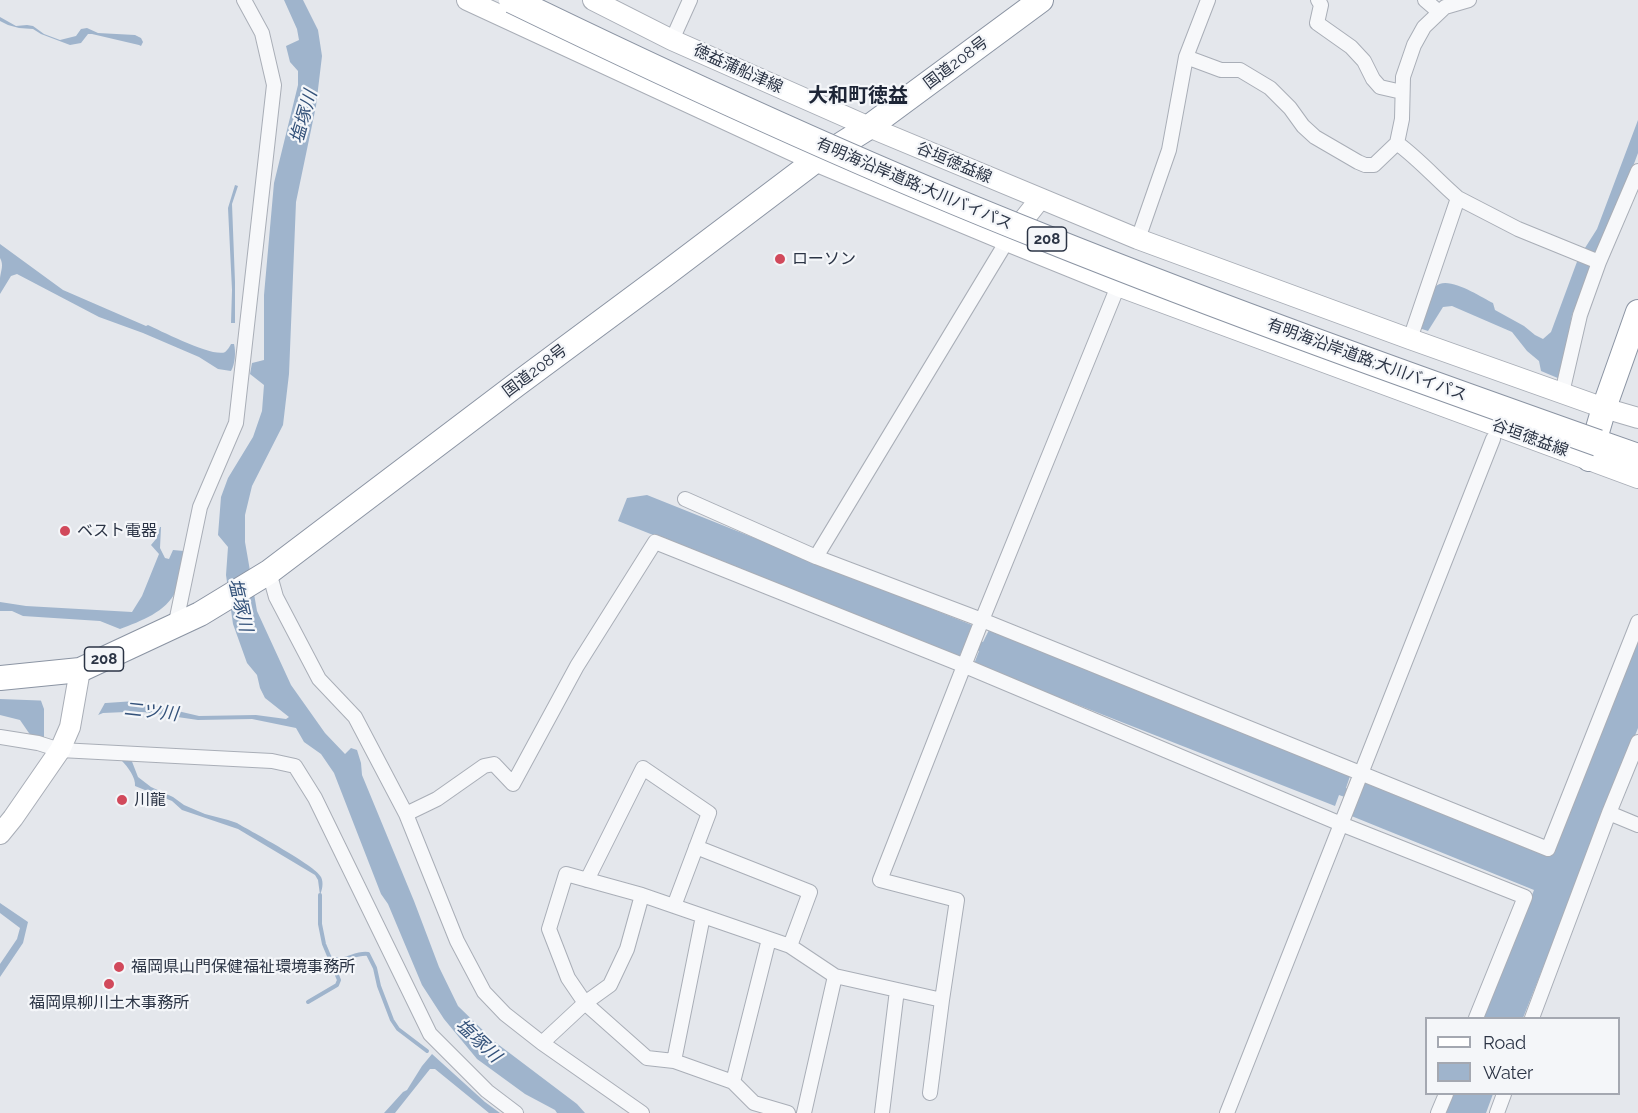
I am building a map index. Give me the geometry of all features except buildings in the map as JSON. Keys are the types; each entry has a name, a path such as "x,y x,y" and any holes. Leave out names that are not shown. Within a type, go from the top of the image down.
{"highway":[{"name":"有明海沿岸道路;大川バイパス","path":"512,0 665,74 813,141 1044,238 1344,352 1593,451"},
{"name":"国道208号","path":"0,678 80,670 175,627 269,572 815,161 869,128 1041,0"},
{"path":"1593,451 1604,408 1638,312"},
{"name":"208","path":"1593,451 1638,457"}],"main road":[{"path":"467,0 815,161"},
{"name":"徳益蒲船津線","path":"594,0 672,40 869,128"},
{"name":"徳益蒲船津線","path":"621,72 672,40"},
{"name":"谷垣徳益線","path":"869,128 1138,240 1410,339 1638,418"},
{"name":"谷垣徳益線","path":"815,161 1118,286 1390,387 1593,451 1638,478"},
{"path":"1007,242 1040,199"},
{"path":"1118,286 1138,240"},
{"path":"0,834 62,745 70,727 80,670"}],"street":[{"path":"175,627 200,507 236,423 273,97 274,85 262,33 244,0"},
{"path":"672,40 690,0"},
{"path":"1138,240 1169,150 1186,57 1208,0"},
{"path":"1425,0 1439,12"},
{"path":"1186,57 1221,70 1240,70 1270,88 1315,137 1365,165 1374,165 1397,143 1402,118 1403,77 1414,45 1424,27 1444,7 1469,0"},
{"path":"1321,2 1317,23 1351,47 1364,61 1380,87 1402,92"},
{"path":"1397,143 1416,157 1439,182 1458,198 1518,229 1599,262"},
{"path":"1562,393 1580,315 1599,262 1638,171"},
{"path":"1410,339 1458,198"},
{"path":"816,557 1007,242"},
{"path":"930,1093 957,900 880,880 982,620 1118,286"},
{"path":"1227,1113 1493,439"},
{"path":"685,499 816,557 982,620 1548,849 1638,622"},
{"path":"406,814 437,799 484,766 494,764 513,784 577,666 655,542 965,666 1341,824 1525,897 1476,1017"},
{"path":"269,572 276,597 319,679 355,717 406,814 457,940 484,992 505,1014 542,1043 642,1113"},
{"path":"0,737 38,743 272,761 295,766 315,798 430,1034 487,1092 516,1113"},
{"path":"1532,1017 1638,742"},
{"path":"587,880 643,768 709,813 674,906"},
{"path":"1609,813 1638,825"},
{"path":"696,847 810,892 790,946"},
{"path":"788,1113 754,1103 733,1082 674,1061 647,1058 585,1003 568,978 549,929 566,874 642,895 790,946 835,976 942,1000"},
{"path":"542,1043 585,1003 610,985 627,949 642,895"},
{"path":"674,1061 703,916"},
{"path":"733,1082 769,939"},
{"path":"804,1113 835,976"},
{"path":"882,1113 897,990"},
{"path":"1438,1113 1446,1095"},
{"path":"1497,1113 1504,1095"}],"water":[{"name":"塩塚川","path":"284,0 303,0 318,30 322,56 316,106 296,202 289,374 283,425 252,486 245,515 245,542 257,611 291,685 325,733 345,754 351,748 357,750 362,775 439,967 458,1006 495,1042 577,1104 585,1113 557,1113 525,1094 477,1059 444,1019 422,985 388,904 381,894 334,773 321,754 304,742 296,728 252,719 198,720 143,712 126,712 103,713 40,739 31,736 20,720 0,715 0,699 106,703 135,701 199,716 256,715 286,719 289,717 265,698 257,675 247,663 233,624 226,575 228,547 218,535 221,497 228,478 253,437 262,411 264,385 250,374 252,363 264,360 264,295 274,183 298,85 298,71 290,62 286,46 299,40 297,29"},
{"path":"0,17 16,26 33,26 44,34 60,40 76,36 81,29 87,28 98,33 135,35 143,42 141,46 88,34 81,43 70,45 41,34 33,29 8,25 0,21"},
{"path":"1638,120 1638,153 1607,236 1590,265 1572,315 1560,379 1541,371 1539,361 1527,351 1512,332 1452,306 1443,307 1428,331 1419,328 1435,287 1447,283 1464,288 1493,303 1495,310 1543,339 1551,332 1578,259 1597,229"},
{"path":"235,185 238,186 232,204 235,323 231,323 232,290 228,208"},
{"path":"0,244 63,290 146,326 219,353 225,352 231,344 234,344 235,358 231,371 218,369 199,357 99,317 17,274 11,276 0,294 2,265"},
{"path":"647,495 972,625 968,636 983,642 989,630 1350,776 1346,788 1357,793 1362,780 1549,854 1638,631 1638,728 1523,1017 1484,1017 1534,890 1349,815 1353,800 1339,795 1335,806 974,664 979,651 965,645 959,657 618,521 627,498"},
{"path":"160,527 160,548 165,558 169,559 173,550 184,551 176,591 172,598 166,605 144,619 120,629 100,621 23,616 12,611 0,611 0,602 26,606 132,612 142,596 159,554 151,545"},
{"path":"78,754 131,759 138,777 151,787 205,814 237,823 307,865 321,877 323,884 320,895 315,875 238,829 182,810 172,801 135,786 133,776 122,761"},
{"path":"0,903 28,922 23,943 0,977 0,964 17,939 20,928 0,913"},
{"path":"432,1054 500,1113 489,1113 435,1069 430,1069 395,1113 384,1113 407,1090"},
{"path":"1454,1095 1493,1095 1486,1113 1446,1113"}],"pier":[{"path":"40,698 106,701 96,719 52,739 44,738 44,709"}],"waterway":[{"path":"308,1002 337,985 339,980 324,944 320,924 320,895"},
{"path":"329,957 339,960 368,954 392,1020 398,1029 427,1051"}],"place":[{"name":"ローソン","path":"780,259"},
{"name":"ベスト電器","path":"65,531"},
{"name":"川龍","path":"122,800"},
{"name":"福岡県山門保健福祉環境事務所","path":"119,967"},
{"name":"福岡県柳川土木事務所","path":"109,984"}],"district":[{"name":"大和町徳益","path":"858,96"}],"water label":[{"name":"二ツ川","path":"151,712"}]}
